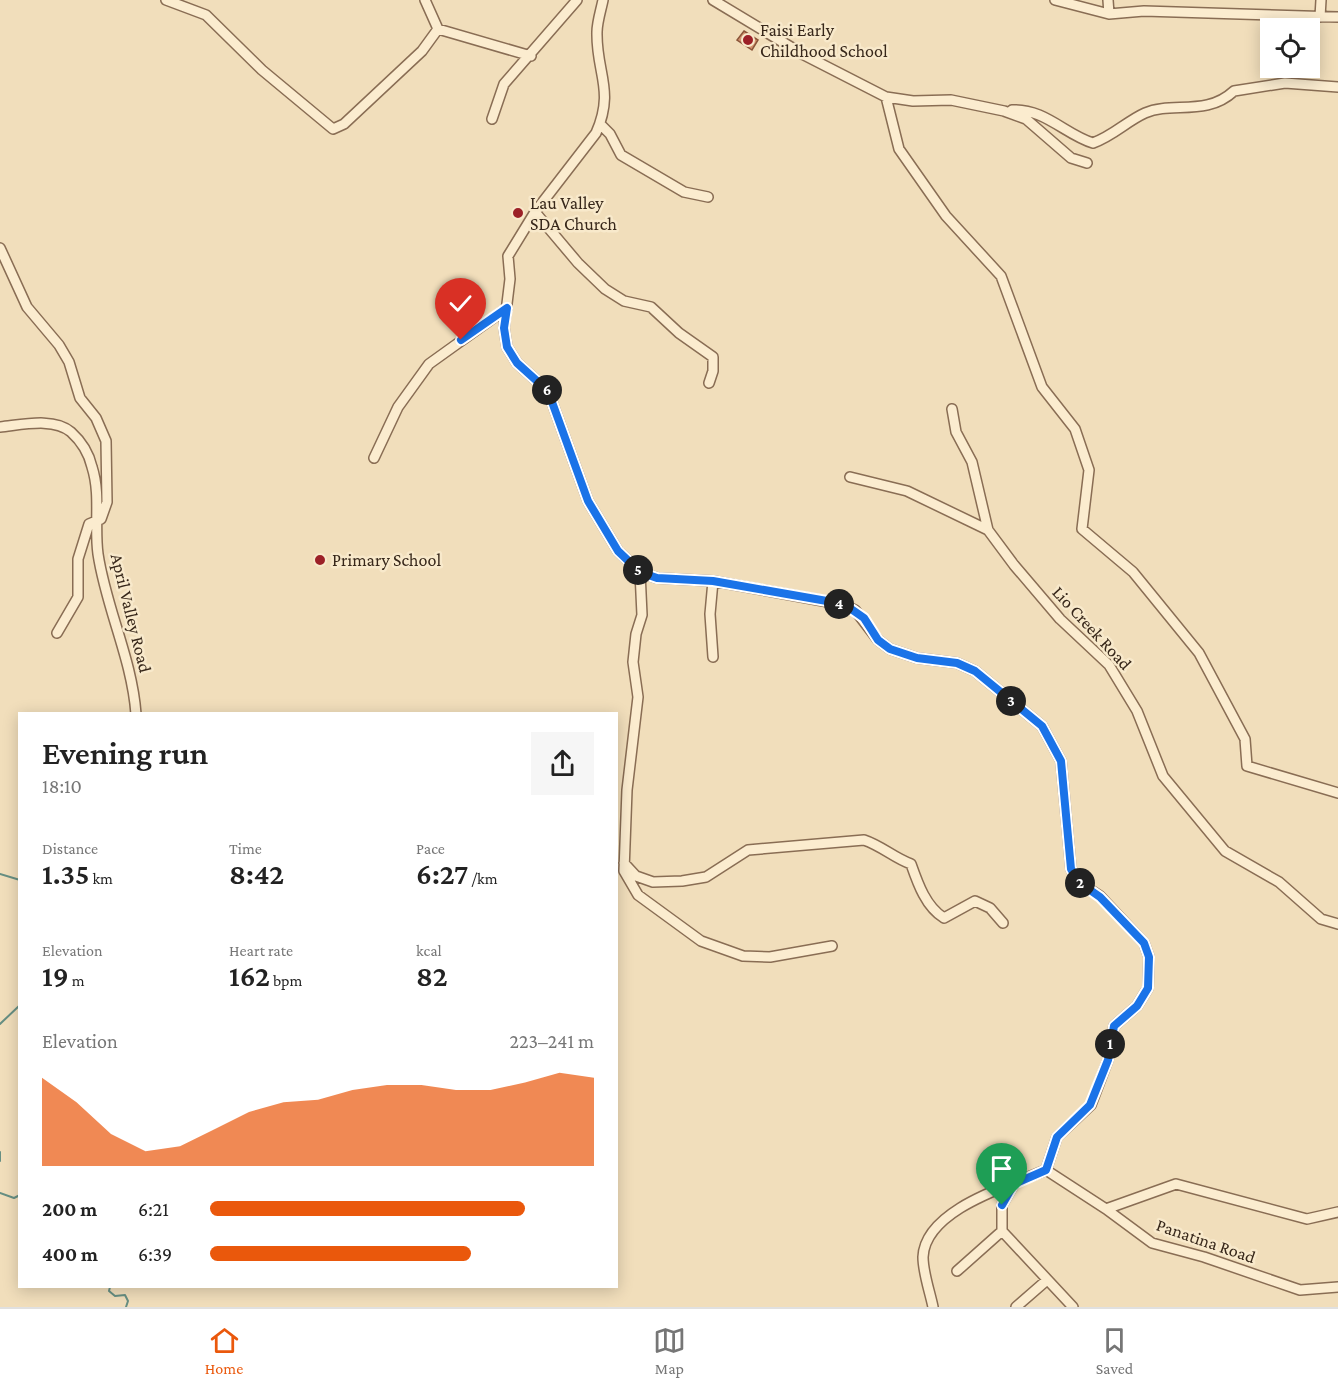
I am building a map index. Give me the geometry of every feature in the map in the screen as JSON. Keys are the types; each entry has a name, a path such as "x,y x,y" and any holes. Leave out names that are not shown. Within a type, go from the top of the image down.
{"street":[{"path":"166,0 206,15 262,70 333,129 344,124 422,51 438,29"},
{"path":"424,0 438,29 531,56"},
{"path":"492,119 504,84 531,56 577,0"},
{"path":"603,0 597,32 606,103 600,124 596,133 535,212 508,256 510,279 504,328 507,347 517,363 548,391 588,501 618,551 640,572 657,578 713,581 844,604 864,618 878,640 890,649 917,658 957,663 975,671 1042,726 1061,761 1071,869 1080,883 1100,897 1144,943 1149,957 1148,988 1137,1006 1114,1026 1108,1060 1090,1105 1057,1137 1046,1170 963,1205 939,1224 923,1257 933,1307"},
{"path":"713,0 804,55 886,97 913,101 951,100 1004,111 1026,119 1071,158 1087,163"},
{"path":"1055,0 1109,14 1144,11 1338,17"},
{"path":"1108,0 1109,14"},
{"path":"1320,17 1321,0"},
{"path":"1004,111 1017,110 1032,113 1054,122 1079,139 1093,143 1116,133 1145,113 1155,110 1190,109 1228,96 1234,91 1285,83 1338,87"},
{"path":"886,97 899,149 946,216 1001,276 1042,387 1075,429 1089,470 1082,529 1133,572 1198,653 1245,739 1247,766 1338,793"},
{"path":"600,124 610,134 621,155 684,192 708,197"},
{"path":"535,212 578,263 605,289 624,302 651,307 679,333 713,357 713,371 709,383"},
{"path":"0,248 27,306 59,345 69,362 80,398 96,418 106,441 107,502 101,519 89,524 78,559 78,597 57,633"},
{"path":"374,458 398,407 429,364 507,308"},
{"path":"952,409 956,432 972,462 988,530"},
{"name":"April Valley Road","path":"0,427 53,424 65,427 82,445 93,469 99,555 108,600 128,669 136,712"},
{"path":"850,477 907,491 988,530"},
{"name":"Lio Creek Road","path":"988,530 1060,619 1108,665 1137,711 1163,776 1225,852 1279,882 1321,919 1338,924"},
{"path":"640,572 642,615 636,634 633,662 638,697 627,790 624,872 638,895 701,941 752,956 770,957 832,946"},
{"path":"713,581 710,614 713,657"},
{"path":"624,862 636,876 653,882 682,881 706,877 748,850 864,840 881,846 896,859 911,864 918,887 938,914 944,918 975,901 990,908 1003,923"},
{"name":"Panatina Road","path":"1046,1170 1106,1209 1152,1243 1300,1290 1338,1287"},
{"path":"1014,1184 1002,1205 1002,1231 1073,1307"},
{"path":"1106,1209 1176,1185 1307,1220 1338,1212"},
{"path":"957,1271 1002,1231"},
{"path":"1016,1307 1047,1280"}],"building":[{"name":"Faisi Early Childhood School","path":"744,31 758,40 752,50 737,40"}],"waterway":[{"path":"0,874 18,879"},
{"path":"0,1024 18,1007"},
{"path":"0,1152 0,1161"},
{"path":"0,1193 14,1198 18,1196"},
{"path":"110,1288 109,1291 115,1296 125,1295 128,1301 126,1307"}],"place":[{"name":"Faisi Early Childhood School","path":"748,40"},
{"name":"Lau Valley SDA Church","path":"518,213"},
{"name":"Primary School","path":"320,560"}],"route":[{"path":"461,340 507,308 504,328 507,347 517,363 548,391 588,501 618,551 640,572 657,578 713,581 844,604 864,618 878,640 890,649 917,658 957,663 975,671 1042,726 1061,761 1071,869 1080,883 1100,897 1144,943 1149,957 1148,988 1137,1006 1117,1021 1114,1026 1108,1060 1090,1105 1084,1114 1057,1137 1052,1145 1046,1170 1014,1184 1002,1205"}]}
